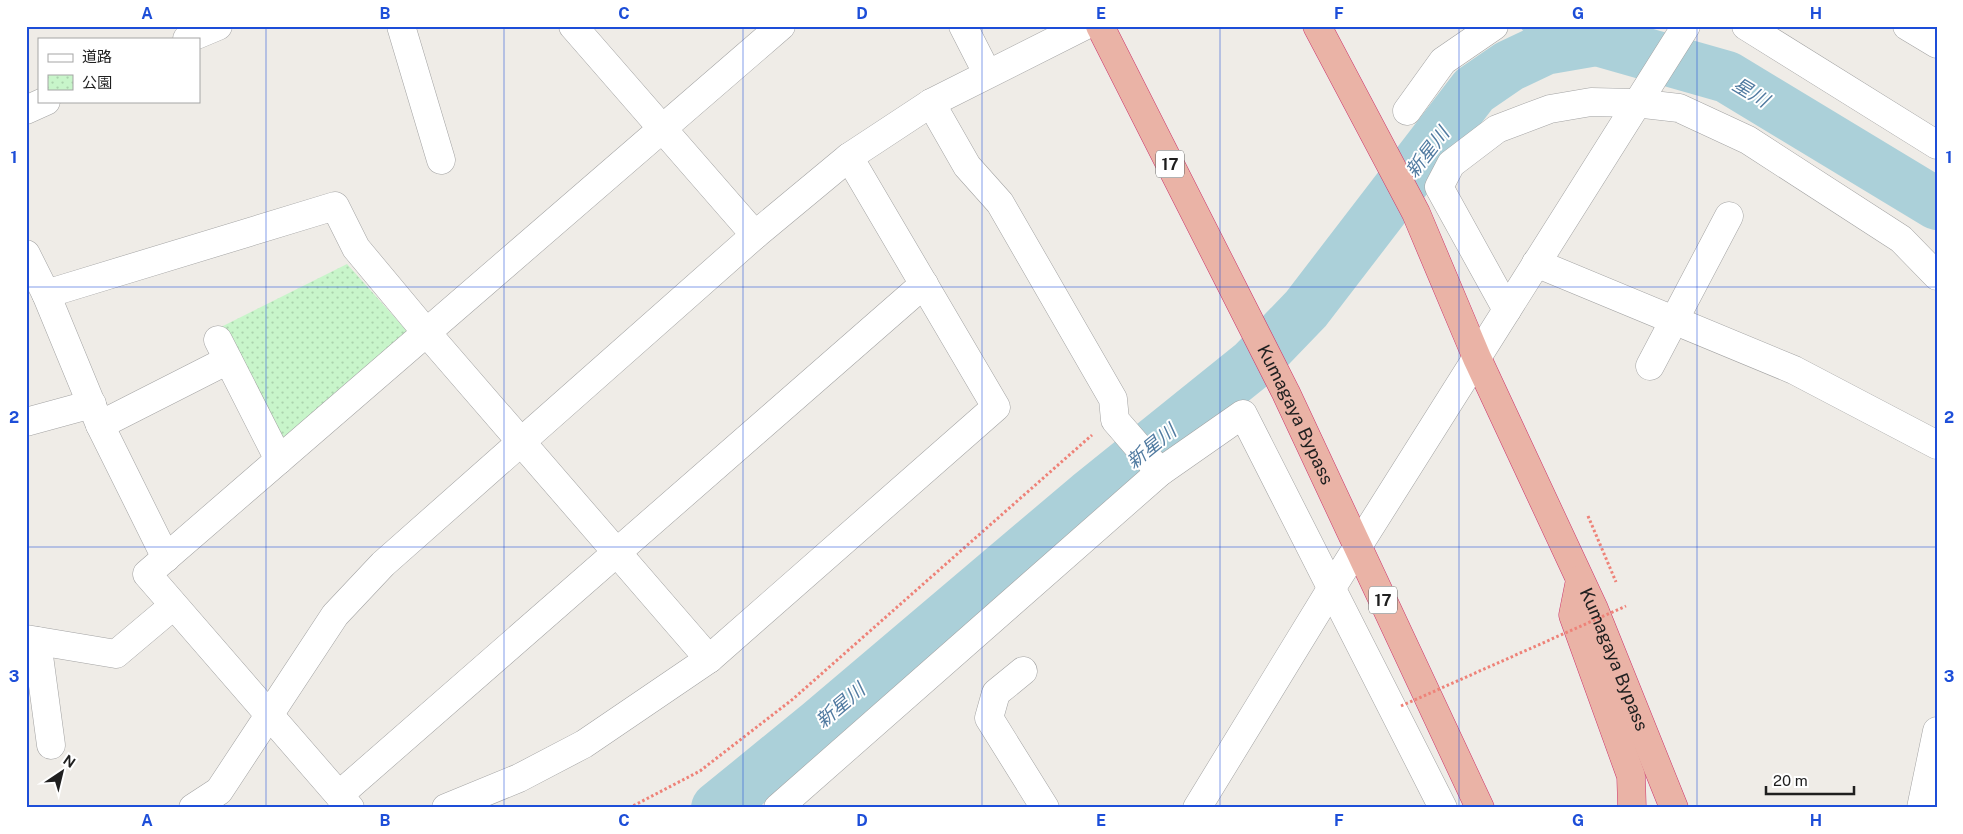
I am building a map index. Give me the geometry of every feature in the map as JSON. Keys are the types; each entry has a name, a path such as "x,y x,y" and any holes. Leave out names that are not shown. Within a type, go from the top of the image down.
{"highway":[{"name":"Kumagaya Bypass","path":"1100,26 1286,393 1480,808"},
{"name":"Kumagaya Bypass","path":"1317,26 1378,138 1416,213 1478,358 1594,609 1674,808"},
{"path":"1580,580 1572,615 1630,776 1632,808"}],"street":[{"path":"189,38 218,26"},
{"path":"401,26 441,160"},
{"path":"573,26 755,235"},
{"path":"781,26 147,574 344,801 616,551 924,284"},
{"path":"963,26 987,74"},
{"path":"193,808 219,791 335,615 383,564 755,235 849,157 931,103 1084,26"},
{"path":"1407,111 1443,61 1494,26"},
{"path":"1197,808 1331,589 1478,358 1635,103 1686,26"},
{"path":"1746,26 1937,145"},
{"path":"1907,26 1937,44"},
{"path":"26,110 44,102"},
{"path":"1507,310 1439,187 1451,164 1497,129 1550,109 1591,102 1635,103 1679,108 1748,140 1901,239 1937,276"},
{"path":"931,103 967,166 1000,203 1113,399 1105,426 1160,470"},
{"path":"446,808 519,778 584,744 709,659 996,406 849,157"},
{"path":"46,294 336,206 356,248 426,332 709,659"},
{"path":"1650,366 1729,216"},
{"path":"26,254 46,294 96,415 166,558"},
{"path":"1536,263 1794,370 1937,445"},
{"path":"26,422 96,415 223,350 279,460"},
{"path":"778,808 1160,470 1244,414 1436,803"},
{"path":"51,745 32,640 116,654 173,606"},
{"path":"1023,671 996,693 989,718 1045,808"},
{"path":"1921,808 1937,731"}],"path":[{"path":"629,808 700,771 793,699 1105,426"},
{"path":"1588,516 1618,588"},
{"path":"1402,706 1626,606 1622,597"}],"green space":[{"path":"347,264 407,331 279,442 221,327"}],"waterway":[{"path":"1525,26 1545,49"},
{"name":"新星川","path":"717,808 820,724 1089,496 1253,364 1306,309 1474,90 1509,66 1545,49 1597,40 1727,77 1937,204"}],"water label":[{"name":"星川","path":"1751,92"}]}
